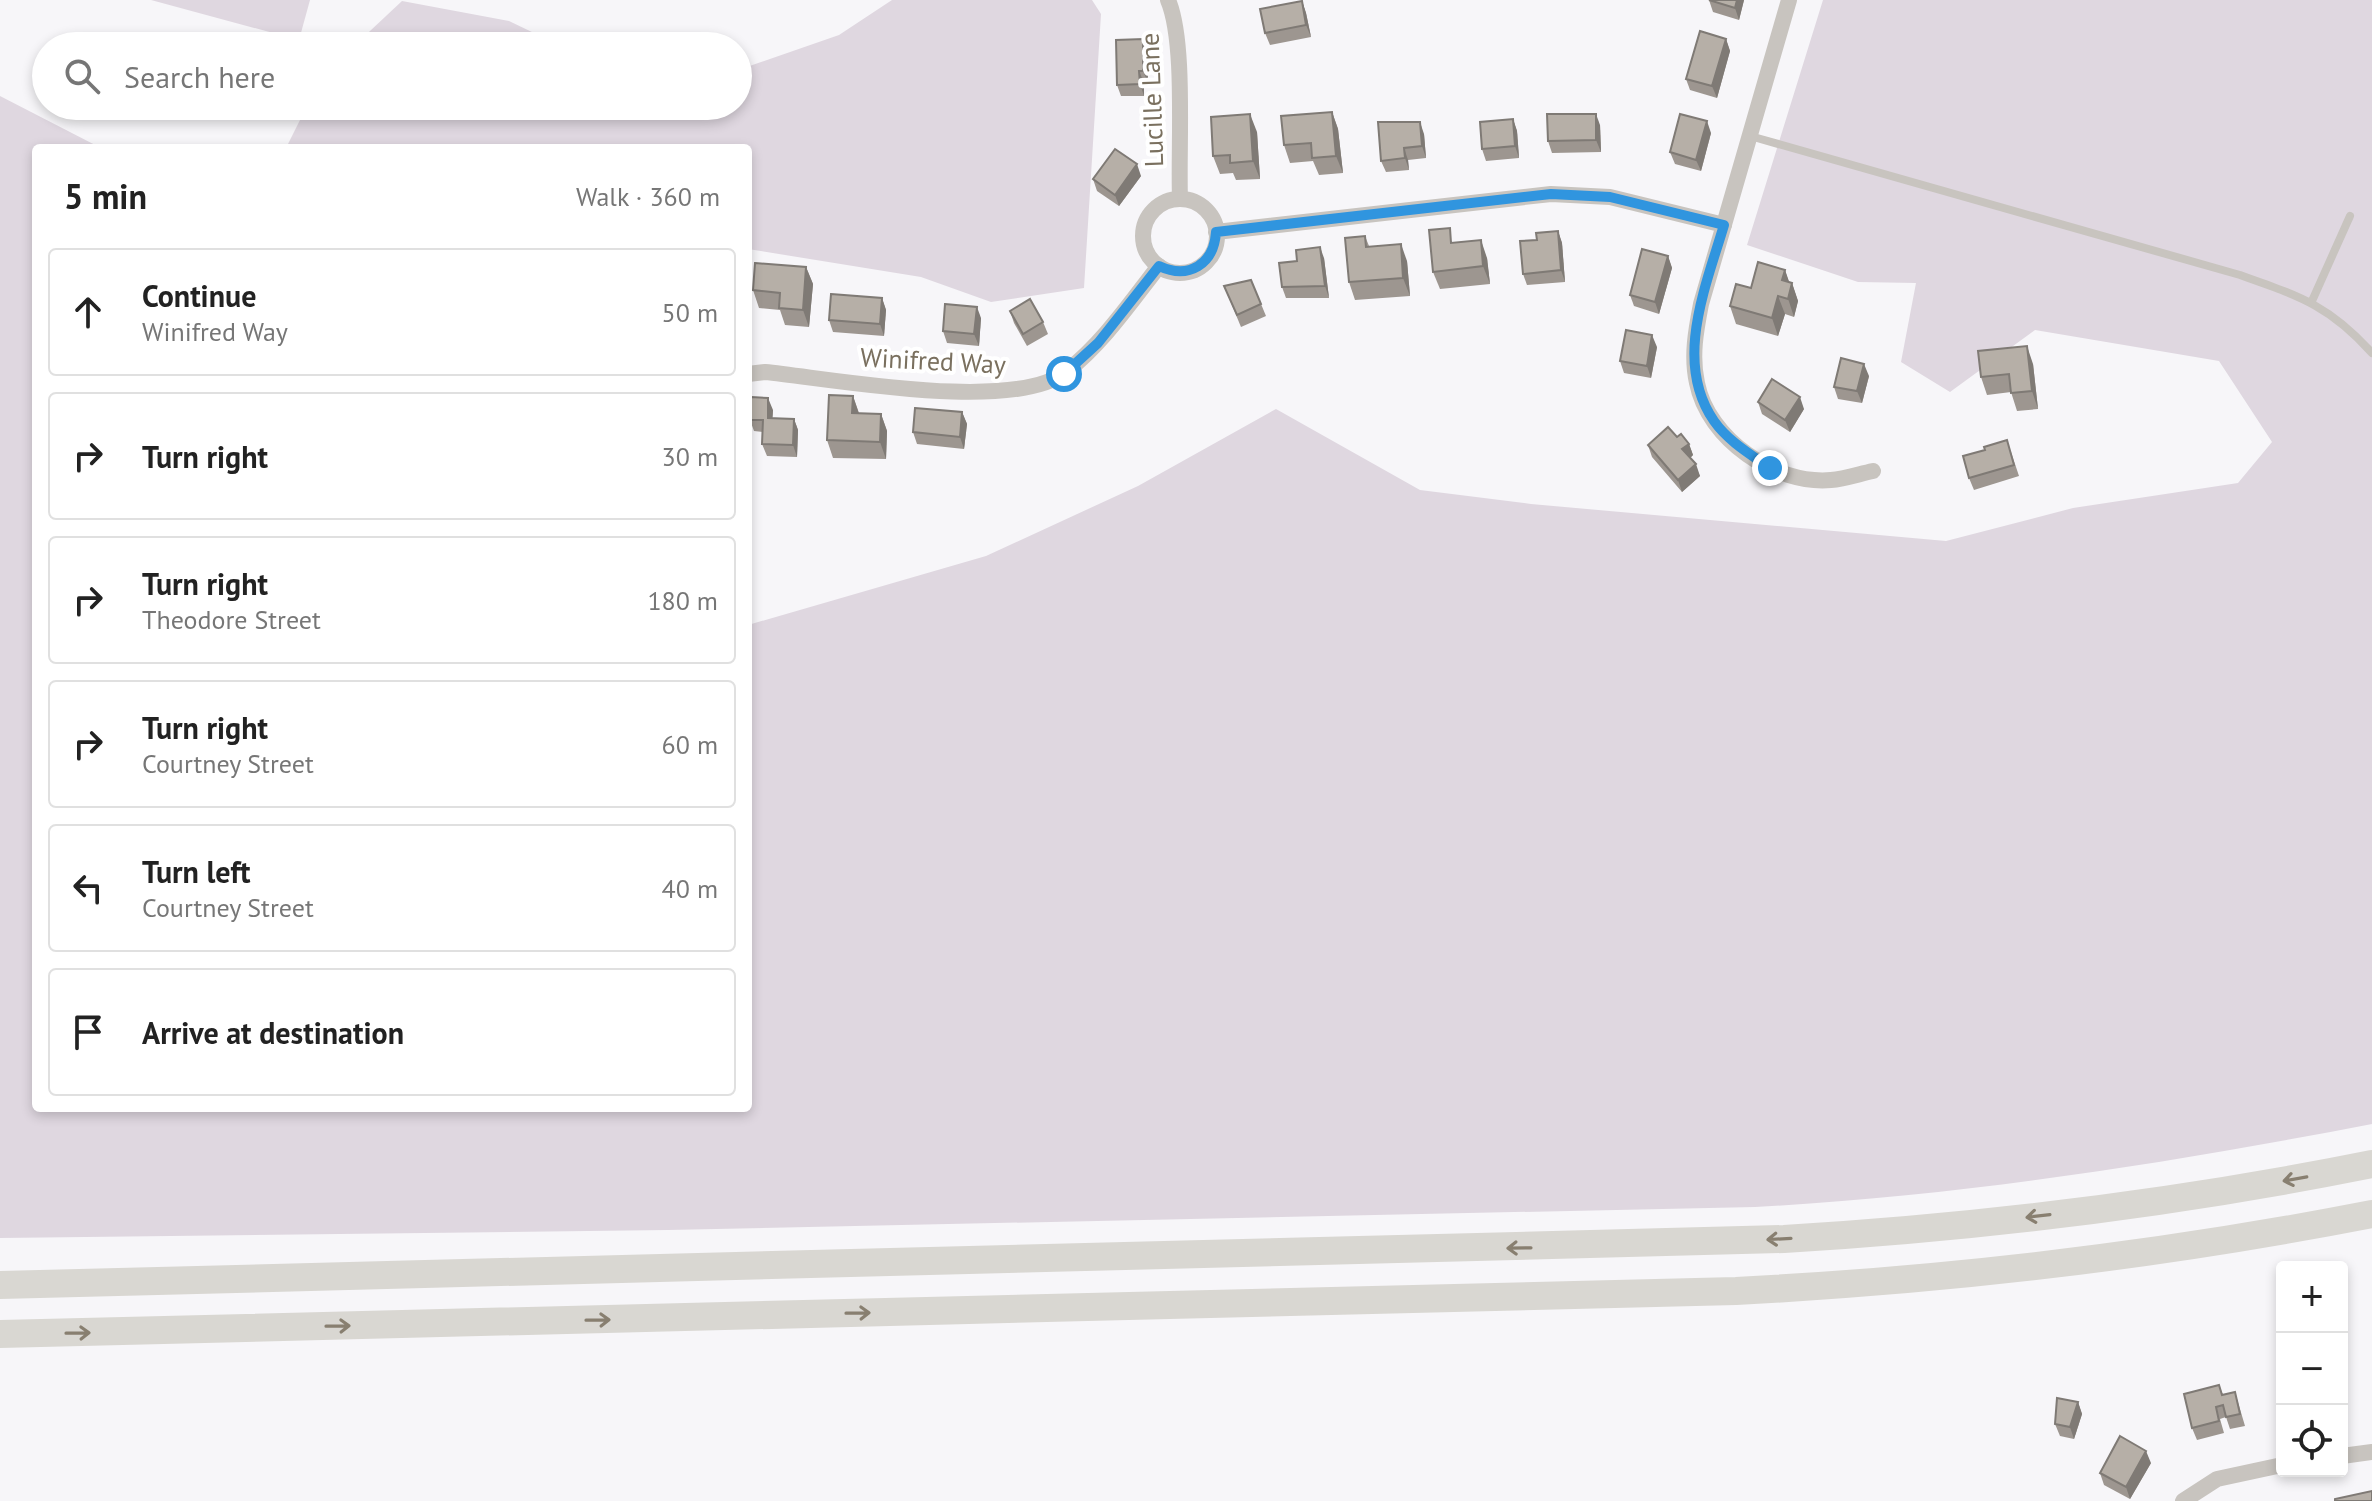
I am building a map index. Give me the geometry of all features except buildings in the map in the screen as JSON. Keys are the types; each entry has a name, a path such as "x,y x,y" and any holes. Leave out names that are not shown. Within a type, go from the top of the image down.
{"highway":[{"path":"0,1285 1784,1239 1924,1229 2119,1206 2372,1164"},
{"path":"0,1334 1764,1289 2084,1260 2372,1214"}],"street":[{"name":"Lucille Lane","path":"1168,0 1173,11 1177,63 1180,199"},
{"path":"1789,0 1724,225 1694,343 1697,385 1713,420 1736,445 1770,468 1795,478 1829,480 1873,471"},
{"path":"1216,232 1551,194 1610,197 1724,225"},
{"path":"1180,199 1204,208 1216,232 1212,252 1199,267 1179,273 1159,266 1144,244 1144,225 1154,209 1180,199"},
{"name":"Winifred Way","path":"752,374 765,372 968,392 1024,390 1064,374 1098,343 1159,266"},
{"path":"2348,1455 2372,1452"},
{"path":"2183,1501 2217,1479 2276,1466"}],"lane":[{"path":"1750,136 2240,275 2312,301 2346,324 2372,353"},
{"path":"2312,301 2350,216"}],"shaded area":[{"path":"151,0 310,0 301,32 269,32"},
{"path":"892,0 1092,0 1101,14 1084,288 991,302 921,277 752,250 752,144 288,144 300,120 752,120 752,65 839,35"},
{"path":"1823,0 2372,0 2372,1124 2065,1176 1910,1195 1755,1207 668,1230 0,1238 0,96 32,112 32,120 47,120 93,144 32,144 32,1112 752,1112 752,624 986,556 1138,486 1276,409 1420,490 1531,504 1946,541 2073,508 2238,483 2272,442 2219,361 2035,330 1950,392 1901,362 1916,283 1858,282 1747,245"},
{"path":"402,1 509,21 532,32 369,32"}],"route":[{"path":"1064,374 1098,343 1159,266 1179,273 1199,267 1206,261 1216,242 1216,232 1551,194 1610,197 1724,225 1701,304 1694,343 1697,385 1713,420 1736,445 1770,468"}]}
